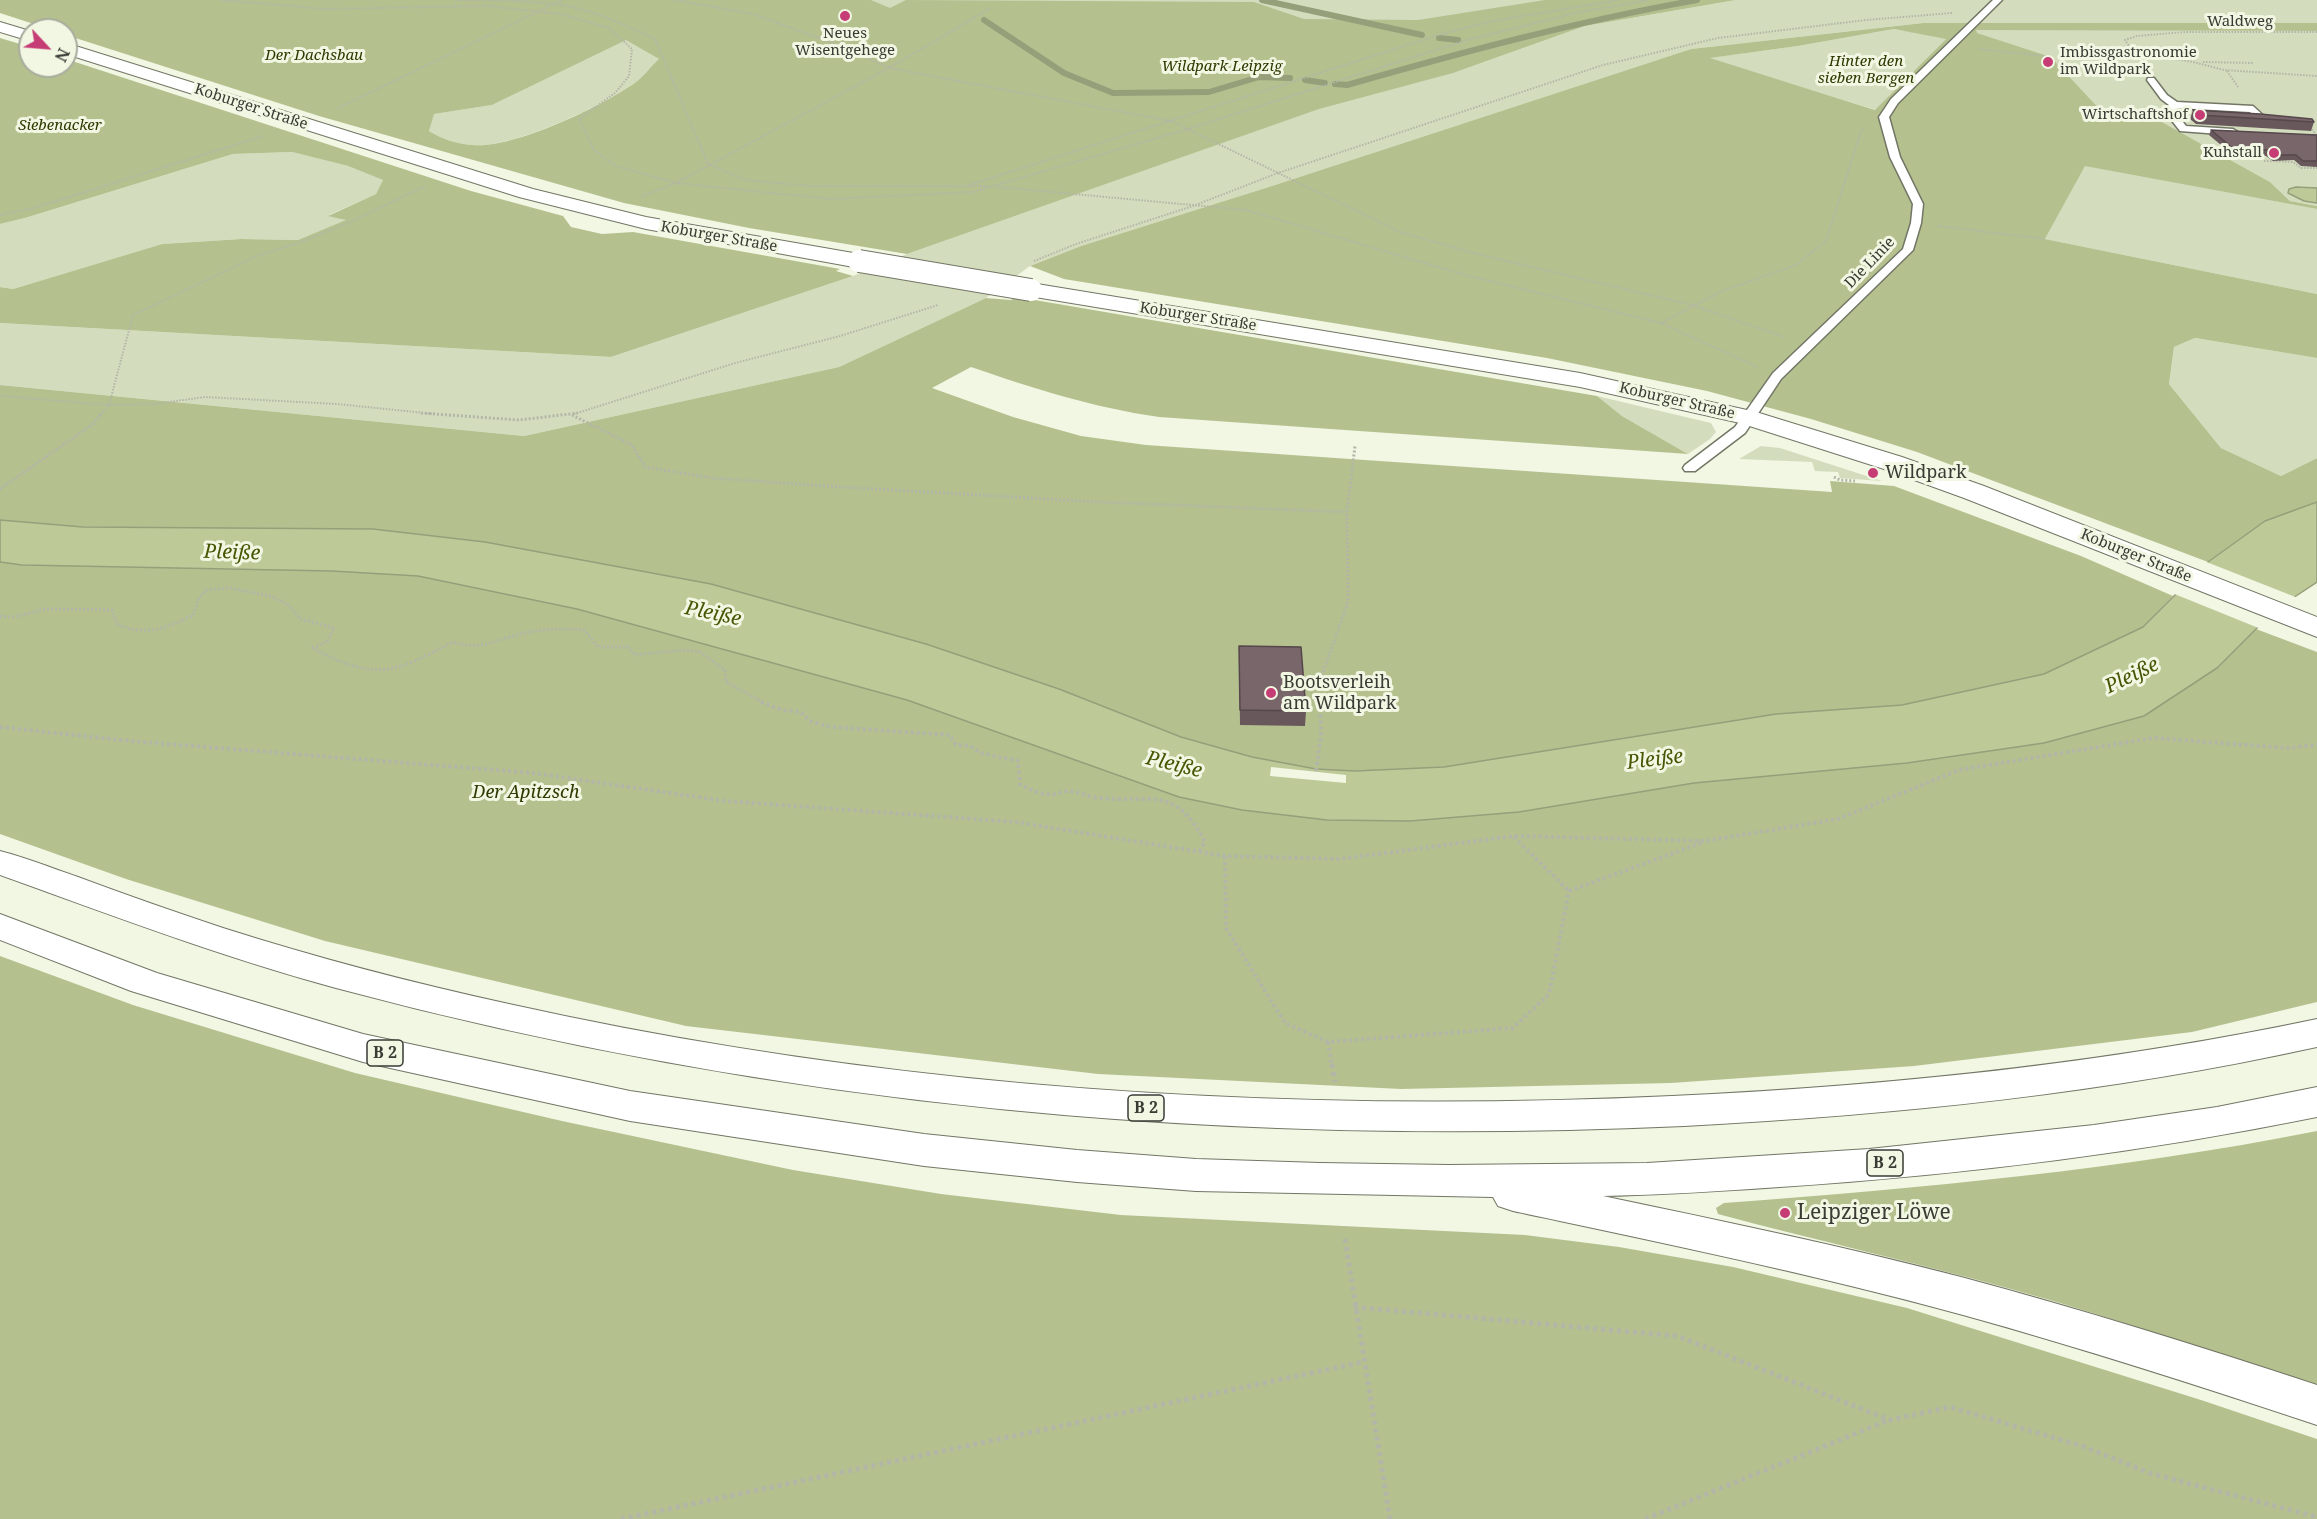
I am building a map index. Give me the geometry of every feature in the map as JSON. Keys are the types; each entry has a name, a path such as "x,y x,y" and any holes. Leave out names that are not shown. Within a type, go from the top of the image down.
{"main road":[{"path":"0,27 18,32"},
{"name":"Koburger Straße","path":"78,52 456,172 603,213 700,234 1580,380 1747,417 1920,472 2317,628"},
{"name":"B 2","path":"0,862 218,939 331,974 448,1004 587,1035 730,1062 852,1079 978,1095 1134,1108 1293,1116 1455,1119 1637,1115 1882,1099 2065,1078 2180,1060 2317,1034"},
{"name":"B 2","path":"0,926 144,982 363,1048 630,1106 924,1150 1077,1166 1196,1175 1449,1181 1647,1179 1869,1165 2094,1141 2217,1122 2317,1102"},
{"path":"1449,1181 1684,1229 1918,1285 2025,1314 2317,1405"}],"lane":[{"path":"1884,117 1894,101 1998,0"},
{"path":"2151,80 2164,97 2175,105 2253,109 2258,121 2307,124"},
{"path":"2175,105 2170,108 2171,113 2183,129 2238,132"},
{"path":"2213,107 2221,118"},
{"name":"Die Linie","path":"1690,468 1740,430 1777,376 1908,250 1917,224 1918,204 1895,157 1884,117"}],"path":[{"path":"221,0 325,9 486,6 561,14 609,28 632,49 629,76 615,93 579,118 594,150 616,166 676,183 830,199 973,192 1188,129 1467,40 1580,12 1649,0"},
{"path":"455,0 512,0 555,4 623,23 655,39 708,164 746,180 810,186 996,186 1246,210 1465,275 1661,323 1777,376"},
{"path":"329,112 562,0"},
{"path":"674,0 753,14 846,48 889,68 1171,121 1400,232 1477,254 1692,305 1810,345"},
{"path":"965,186 1445,33 1493,21 1619,0"},
{"path":"603,213 676,183 889,68 989,9"},
{"path":"1024,265 1076,244 1193,206 1278,173 1603,65 1718,38 1866,20 1989,10"},
{"name":"Waldweg","path":"2201,63 2136,51 2126,44 2125,40 2129,36 2162,33 2317,32"},
{"path":"1953,46 2044,56"},
{"path":"2200,58 2208,62"},
{"path":"2216,62 2233,66 2227,71"},
{"path":"2201,63 2253,63"},
{"path":"2201,63 2227,71 2317,76"},
{"path":"1661,323 1722,291 1796,265 1826,241 1861,131 1884,117"},
{"path":"2307,124 2317,136"},
{"path":"0,215 34,208 264,136"},
{"path":"2264,161 2293,162 2301,168 2317,166"},
{"path":"0,489 93,424 109,405 133,315 257,256 301,242 355,220 456,172"},
{"path":"1917,224 2045,239"},
{"path":"0,396 109,405 154,404 205,397 336,404 449,416 519,420 572,415 735,363 840,336 946,301"},
{"path":"572,415 632,445 645,467 711,478 1087,501 1347,512"},
{"path":"1316,771 1321,736 1319,683 1348,602 1347,512 1355,446"},
{"path":"0,616 11,618 43,609 112,610 117,624 130,632 149,633 194,615 200,596 208,589 223,587 277,598 294,609 301,619 334,628 327,642 313,648 352,667 379,669 403,667 453,642 468,646 494,644 513,636 560,628 584,630 598,647 628,647 635,655 683,650 700,652 725,670 726,682 752,697 789,713 801,712 810,720 830,727 950,735 956,745 970,746 981,753 1018,761 1020,784 1029,790 1045,794 1055,794 1066,790 1099,798 1137,796 1167,800 1182,809 1199,830 1204,843 1199,852"},
{"path":"0,727 141,742 533,773 724,801 1016,822 1225,856 1340,859 1514,836 1705,841"},
{"path":"1569,891 1705,841 1838,819 1959,770 2153,738 2287,748 2316,744"},
{"path":"1514,836 1569,891"},
{"path":"1225,856 1226,928 1285,1023 1328,1042 1512,1028 1549,994 1569,891"},
{"path":"1328,1042 1336,1090"},
{"path":"1345,1239 1354,1307 1390,1519"},
{"path":"1354,1307 1677,1336 1890,1420"},
{"path":"621,1519 1363,1362"},
{"path":"1645,1519 1890,1420 1950,1407 2085,1447 2149,1473 2317,1517"}],"green space":[{"path":"0,0 871,0 890,8 906,0 1254,2 1304,19 1418,20 1545,0 1736,0 1585,26 1453,73 1319,109 907,254 749,228 624,203 319,116 78,39 78,18 18,19 0,13","holes":["626,40 659,59 639,80 580,114 511,140 490,144 461,144 429,131 434,114 492,105"]},
{"name":"Wildpark Leipzig","path":"779,0 1712,0 1587,24 1453,73 1585,26 1736,0 2317,0 2317,23 1923,23 1691,49 1081,246 1030,266 986,298 839,367 524,436 0,385 0,323 611,357 853,276 907,254 1315,110"},
{"path":"1923,23 2317,23 2317,31 1976,30 1977,33 2051,57 2106,116 2162,122 2270,182 2290,201 2317,206 2317,209 2085,166 2045,239 2317,294 2317,358 2195,338 2174,347 2169,384 2221,448 2281,476 2317,458 2317,502 2265,521 2208,562 1917,452 1811,419 1707,391 1547,358 1064,279 1030,266 1081,246 1691,49","holes":["1894,29 1946,39 1875,110 1710,58 1798,46"]},
{"name":"Hinter den sieben Bergen","path":"1894,29 1947,38 1876,110 1708,58 1798,46"},
{"path":"1976,29 2317,31 2317,206 2290,201 2270,182 2162,122 2106,116 2051,57 1976,33"},
{"name":"Siebenacker","path":"0,38 18,43 18,78 78,78 78,63 471,191 563,216 571,227 602,234 633,232 840,269 836,271 853,276 611,357 0,323 0,287 13,289 162,244 241,239 298,240 346,220 328,216 376,194 383,180 348,166 292,152 233,154 0,224"},
{"path":"626,39 659,59 636,82 581,113 533,133 490,144 461,144 429,131 433,114 492,105"},
{"path":"292,152 348,166 384,180 376,194 329,215 348,220 298,240 241,239 162,244 13,289 0,287 0,224 233,154"},
{"path":"2085,165 2317,209 2317,294 2045,239"},
{"path":"1017,297 1597,396 1622,416 1688,454 1159,417 1063,396 971,367 932,388 1013,417 1081,436 1146,445 1832,492 1830,481 1894,486 2081,556 2173,596 2143,627 2044,674 1902,705 1776,714 1444,767 1355,771 1316,769 1252,757 1181,737 1059,689 926,644 711,584 373,529 83,527 0,520 0,385 524,436 839,367 986,298 1011,300"},
{"path":"2195,338 2317,358 2317,458 2281,476 2221,448 2169,384 2174,347"},
{"path":"1597,396 1711,423 1716,432 1688,454 1622,416"},
{"path":"1761,446 1780,448 1882,481 1840,478 1838,472 1815,471 1812,462 1739,459"},
{"name":"Der Apitzsch","path":"0,562 22,565 332,571 418,576 577,609 907,700 1179,797 1327,820 1410,821 1518,812 1694,783 1907,763 2044,743 2217,668 2256,629 2317,652 2317,1002 2192,1032 1914,1066 1671,1083 1401,1089 1098,1074 686,1026 325,941 126,879 0,834"},
{"path":"0,956 133,1005 355,1073 562,1121 793,1170 941,1194 1121,1215 1525,1235 1619,1247 1733,1267 1907,1308 2201,1400 2317,1439 2317,1519 0,1519"},
{"path":"2317,1131 2317,1388 2093,1313 1943,1271 1718,1214 1716,1208 1724,1203 1947,1184 2095,1167 2170,1157"}],"water":[{"path":"2317,188 2317,203 2304,201 2288,193 2289,189"},
{"name":"Pleiße","path":"2317,502 2317,582 2256,629 2217,668 2144,716 2044,743 1907,763 1694,783 1519,812 1410,821 1327,820 1242,810 1179,797 907,700 577,609 418,576 332,571 22,565 0,562 0,520 83,527 373,529 485,542 711,584 926,644 1059,689 1181,737 1252,757 1316,769 1355,771 1444,767 1776,714 1902,705 2044,674 2143,627 2208,562 2265,521"}],"pier":[{"path":"2204,561 2298,598 2261,629 2172,593"},
{"path":"1271,767 1346,775 1346,783 1270,776"}],"building":[{"path":"2193,110 2312,119 2314,122 2199,115"},
{"path":"2211,130 2317,135 2317,161 2303,161 2296,155 2275,155 2268,150 2235,150"},
{"name":"Bootsverleih am Wildpark","path":"1239,646 1301,647 1306,711 1240,710"}],"waterway":[{"path":"1262,0 1422,35"},
{"path":"1335,84 1347,85 1521,38 1697,0"},
{"path":"984,20 1064,73 1113,93 1209,92 1259,77 1290,78"},
{"path":"1439,38 1458,40"},
{"path":"1305,80 1325,83"}],"place":[{"name":"Neues Wisentgehege","path":"845,16"},
{"name":"Imbissgastronomie im Wildpark","path":"2048,62"},
{"name":"Wirtschaftshof","path":"2200,115"},
{"name":"Kuhstall","path":"2274,153"},
{"name":"Wildpark","path":"1873,473"},
{"name":"Bootsverleih am Wildpark","path":"1271,693"},
{"name":"Leipziger Löwe","path":"1785,1213"}],"park label":[{"name":"Der Dachsbau","path":"314,56"}]}
